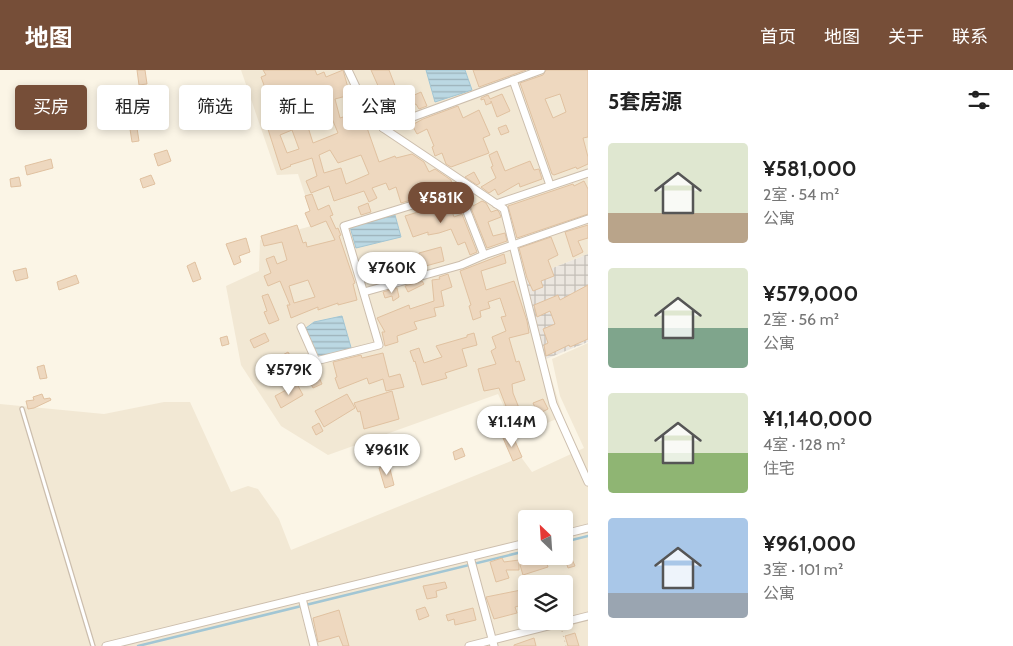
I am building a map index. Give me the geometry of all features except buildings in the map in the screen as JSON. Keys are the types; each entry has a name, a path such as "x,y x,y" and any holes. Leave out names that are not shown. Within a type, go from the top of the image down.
{"street":[{"path":"348,70 355,85"},
{"path":"415,116 541,70"},
{"path":"513,80 550,185"},
{"path":"386,130 504,209 553,404 588,482"},
{"path":"496,204 588,173"},
{"path":"301,327 316,361 379,345 344,226 472,187"},
{"path":"460,191 484,255"},
{"path":"364,292 461,265 513,244 588,219"},
{"path":"573,532 588,528"},
{"path":"106,646 303,603 472,562 518,546"},
{"path":"472,562 493,643"},
{"path":"303,603 314,646"},
{"path":"573,620 588,616"},
{"path":"470,646 493,643 537,630"}],"lane":[{"path":"22,409 94,646"}],"path":[{"path":"563,630 566,646"}],"shaded area":[{"path":"241,70 588,70 588,254 525,279 526,296 563,416 518,436 498,394 328,455 281,426 241,365 226,286 259,271 260,240 315,225 298,174 277,175 262,130 333,130 333,85 261,85 261,128 251,99 251,85 246,85"},
{"path":"588,254 588,342 546,359 525,279"},
{"path":"588,343 588,646 0,646 0,404 104,414 164,402 190,402 231,492 248,486 258,489 279,519 291,550 521,457 532,472 584,448 560,396 552,359"}],"water":[{"path":"426,70 465,70 472,90 435,102"},
{"path":"395,215 401,237 356,248 350,227"},
{"path":"342,316 352,351 317,357 306,328 314,322"}],"waterway":[{"path":"573,540 588,536"},
{"path":"138,646 518,553"}]}
